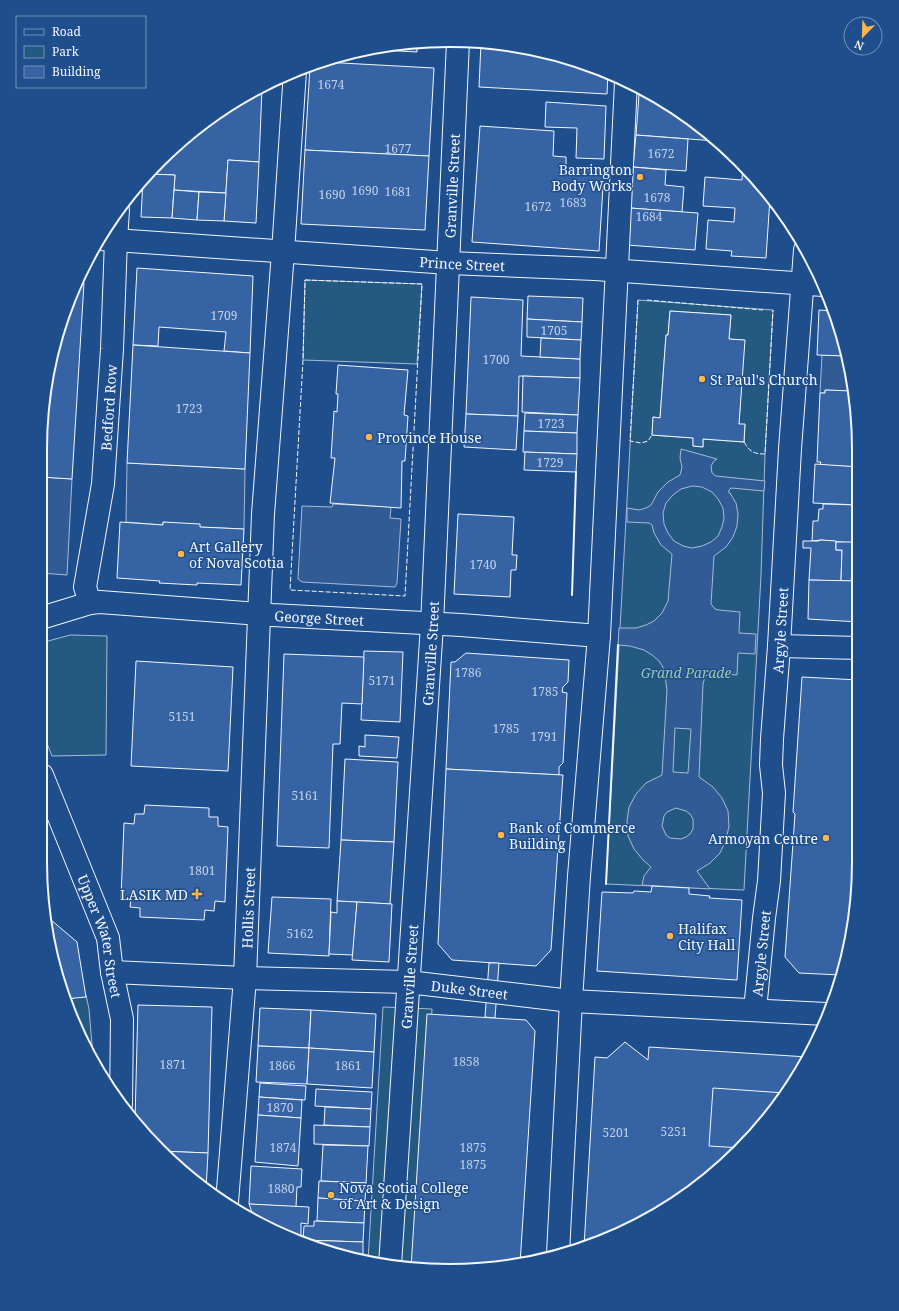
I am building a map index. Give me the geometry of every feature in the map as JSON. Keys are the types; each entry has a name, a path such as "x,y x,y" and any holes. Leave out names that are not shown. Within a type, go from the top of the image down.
{"street":[{"name":"Granville Street","path":"390,1260 432,624 458,47"},
{"name":"Hollis Street","path":"227,1197 245,978 263,514 283,252 294,79"},
{"path":"558,1249 579,876 599,636 626,88"},
{"name":"Prince Street","path":"108,240 448,263 617,270 814,284"},
{"name":"Bedford Row","path":"90,603 85,587 103,484 112,349 108,240"},
{"name":"Argyle Street","path":"755,1010 769,882 774,793 771,765 772,739 779,646 790,449 814,284 811,274"},
{"name":"George Street","path":"47,616 90,603 100,602 260,614 461,625 599,636"},
{"path":"779,646 852,648"},
{"name":"Upper Water Street","path":"47,787 108,938 112,972 122,1019 121,1094"},
{"name":"Duke Street","path":"112,972 245,978 408,982 571,1000 822,1014"}],"green space":[{"path":"305,280 422,284 417,364 303,360"},
{"name":"Grand Parade","path":"638,300 773,310 765,454 761,575 744,890 606,884","holes":["670,311 731,315 729,339 744,340 739,424 745,425 744,442 703,439 703,447 693,446 693,438 652,435 653,417 660,418 666,335 668,335"]},
{"path":"70,635 107,636 106,755 52,756 47,744 47,641"},
{"path":"86,995 89,1009 92,1046 78,1016 71,999"},
{"path":"383,1007 432,1009 418,1263 397,1261 368,1255"}],"shaded area":[{"path":"822,355 840,356 848,391 825,390 825,393 820,393"},
{"path":"681,449 717,459 711,466 712,473 716,476 765,481 764,491 731,488 729,490 729,493 736,503 738,514 737,526 733,537 726,547 714,556 711,604 715,609 740,612 739,633 756,634 755,654 738,653 737,675 708,674 705,677 703,684 699,777 713,787 722,798 728,811 729,826 726,840 720,853 710,863 697,871 710,889 642,885 644,876 651,867 634,849 628,836 627,821 629,807 636,794 646,783 662,775 667,690 664,669 659,661 644,650 630,646 618,645 619,628 636,628 646,625 654,621 662,613 668,601 672,554 661,545 654,533 652,525 649,523 627,522 627,508 639,510 651,505 658,492 668,482 680,475 682,467 680,458","holes":["692,486 702,487 712,492 723,508 724,518 718,536 711,542 692,548 683,546 674,541 664,524 663,513 666,503 673,495 681,489","675,728 691,729 688,773 673,772","676,808 690,814 693,819 693,829 690,834 681,839 670,838 666,835 662,826 664,816 667,812"]},
{"path":"127,463 245,469 244,529 200,527 163,522 163,525 126,522"},
{"path":"47,477 72,479 67,575 47,573"},
{"path":"333,504 391,507 390,518 401,519 397,583 395,587 302,582 298,579 302,506 332,507"}],"building":[{"path":"417,48 417,52 394,51"},
{"path":"481,48 502,50 554,61 579,68 608,80 607,94 479,87"},
{"path":"338,63 434,68 429,156 305,150 310,72"},
{"path":"262,94 259,162 228,160 226,193 174,190 175,175 156,174 204,130 248,101"},
{"path":"640,95 673,115 707,140 636,135"},
{"path":"546,102 606,106 604,159 576,158 577,128 545,127"},
{"path":"480,126 554,131 553,156 566,157 566,168 604,171 599,251 472,242"},
{"path":"636,135 688,139 686,171 633,167"},
{"path":"305,150 429,156 425,230 301,224"},
{"path":"228,160 259,162 256,223 224,221"},
{"path":"633,167 666,170 665,185 684,187 682,212 630,208"},
{"path":"156,174 175,175 172,218 141,217 142,189"},
{"path":"742,174 770,205 766,258 731,256 732,251 706,249 708,220 734,222 735,208 703,206 705,177 742,180"},
{"path":"174,190 199,192 197,220 172,218"},
{"path":"199,192 226,193 224,221 197,220"},
{"path":"630,208 698,213 695,250 627,245"},
{"path":"137,268 253,276 250,353 224,351 226,332 159,327 158,346 133,345"},
{"path":"84,283 72,479 47,477 48,423 50,397 61,345 68,320"},
{"path":"528,296 583,298 582,322 527,319"},
{"path":"471,297 523,300 521,356 580,359 580,378 519,376 518,416 466,414"},
{"path":"819,310 827,311 840,356 817,355"},
{"name":"St Paul's Church","path":"670,311 731,315 729,339 745,340 739,424 745,424 744,442 703,439 703,447 693,446 693,438 652,435 653,417 660,418 666,335 668,335"},
{"path":"527,319 582,322 581,340 527,337"},
{"path":"541,338 581,340 580,359 540,357"},
{"path":"133,345 250,353 245,469 127,463"},
{"name":"Province House","path":"338,365 408,370 404,415 408,416 405,461 402,461 401,508 330,503 335,458 331,458 334,411 337,412 338,394 336,394"},
{"path":"523,376 580,378 578,415 522,412"},
{"path":"825,390 848,391 851,423 852,467 820,465 821,462 817,462 820,393 825,393"},
{"path":"525,413 578,415 577,433 524,431"},
{"path":"466,414 518,416 516,450 464,447"},
{"path":"524,431 577,433 577,454 523,452"},
{"path":"525,452 577,454 576,472 524,470"},
{"path":"815,464 852,467 852,505 813,503"},
{"path":"823,504 852,505 851,543 821,540 812,541 813,521 818,521 819,509 823,509"},
{"path":"458,514 514,517 512,555 517,555 516,570 511,570 510,597 454,594"},
{"name":"Art Gallery of Nova Scotia","path":"120,522 163,525 163,522 200,524 200,527 244,529 241,585 159,583 160,581 117,578"},
{"path":"803,541 836,541 836,550 842,550 841,581 809,580 811,548 803,548"},
{"path":"836,542 852,542 852,581 841,581 842,550 836,550"},
{"path":"809,580 852,581 852,622 808,619"},
{"path":"364,651 403,652 400,722 361,720"},
{"path":"466,653 569,660 568,682 563,687 562,692 567,693 563,763 559,767 559,775 446,769 451,662 455,662"},
{"path":"284,654 364,657 362,704 342,703 340,744 333,744 329,848 277,846"},
{"path":"136,661 233,667 228,771 131,766"},
{"name":"Armoyan Centre","path":"802,677 852,680 851,888 849,914 836,975 799,973 785,957 795,814 793,812"},
{"path":"365,735 399,737 397,758 359,756 359,746 365,747"},
{"path":"345,759 398,762 394,842 341,840"},
{"name":"Bank of Commerce Building","path":"446,769 563,775 551,950 536,966 452,960 438,944"},
{"path":"145,805 209,808 209,817 218,817 218,826 228,827 225,902 215,901 214,911 205,910 204,920 140,917 140,908 130,907 131,899 121,898 124,823 134,824 135,814 144,814"},
{"path":"341,840 394,842 390,904 337,901"},
{"name":"Halifax City Hall","path":"652,886 689,888 689,894 710,896 709,898 742,900 737,980 597,971 602,892 651,892"},
{"path":"272,897 331,899 329,956 268,953"},
{"path":"337,901 357,902 353,955 329,954 331,912 337,913"},
{"path":"357,902 392,904 389,962 352,960"},
{"path":"51,920 77,942 86,997 71,998 61,966"},
{"path":"489,963 499,963 495,1018 485,1017"},
{"path":"138,1005 212,1007 208,1153 171,1151 135,1113"},
{"path":"260,1008 311,1010 309,1048 258,1046"},
{"path":"311,1010 376,1014 374,1052 309,1048"},
{"path":"427,1014 526,1020 535,1031 520,1257 502,1261 476,1263 450,1264 411,1262"},
{"path":"625,1042 648,1060 649,1047 801,1057 769,1107 752,1127 715,1164 695,1181 651,1210 628,1222 584,1241 595,1057 607,1058"},
{"path":"258,1046 309,1048 307,1084 256,1082"},
{"path":"309,1048 374,1052 372,1088 307,1084"},
{"path":"260,1083 306,1086 305,1100 259,1097"},
{"path":"713,1088 779,1093 769,1107 732,1147 709,1146"},
{"path":"316,1089 372,1092 371,1109 315,1106"},
{"path":"259,1097 302,1100 301,1118 258,1115"},
{"path":"325,1107 371,1109 370,1127 324,1125"},
{"path":"258,1115 301,1118 298,1166 255,1162"},
{"path":"314,1125 370,1127 369,1146 314,1144"},
{"path":"323,1145 368,1146 366,1183 321,1181"},
{"path":"171,1151 208,1153 206,1183"},
{"path":"251,1166 302,1169 301,1187 297,1187 296,1207 249,1204"},
{"path":"319,1181 366,1183 365,1201 318,1198"},
{"path":"318,1198 365,1201 364,1223 317,1221"},
{"path":"249,1204 309,1207 308,1224 301,1223 301,1235 252,1212"},
{"path":"314,1221 364,1223 363,1242 313,1240 303,1236 304,1226 314,1226"},
{"path":"313,1240 363,1242 363,1254"}],"fence":[{"path":"305,280 422,284 405,596 290,590 303,360 305,280"},
{"path":"638,300 630,441 641,443 648,441 652,435"},
{"path":"647,300 763,310"},
{"path":"744,442 753,452 765,454 773,310"}],"wall":[{"path":"572,595 576,472"},
{"path":"606,884 618,645"}],"place":[{"name":"Barrington Body Works","path":"640,177"},
{"name":"St Paul's Church","path":"702,379"},
{"name":"Province House","path":"369,437"},
{"name":"Art Gallery of Nova Scotia","path":"181,554"},
{"name":"Bank of Commerce Building","path":"501,835"},
{"name":"Armoyan Centre","path":"826,838"},
{"name":"LASIK MD","path":"197,894"},
{"name":"Halifax City Hall","path":"670,936"},
{"name":"Nova Scotia College of Art & Design","path":"331,1195"}]}
